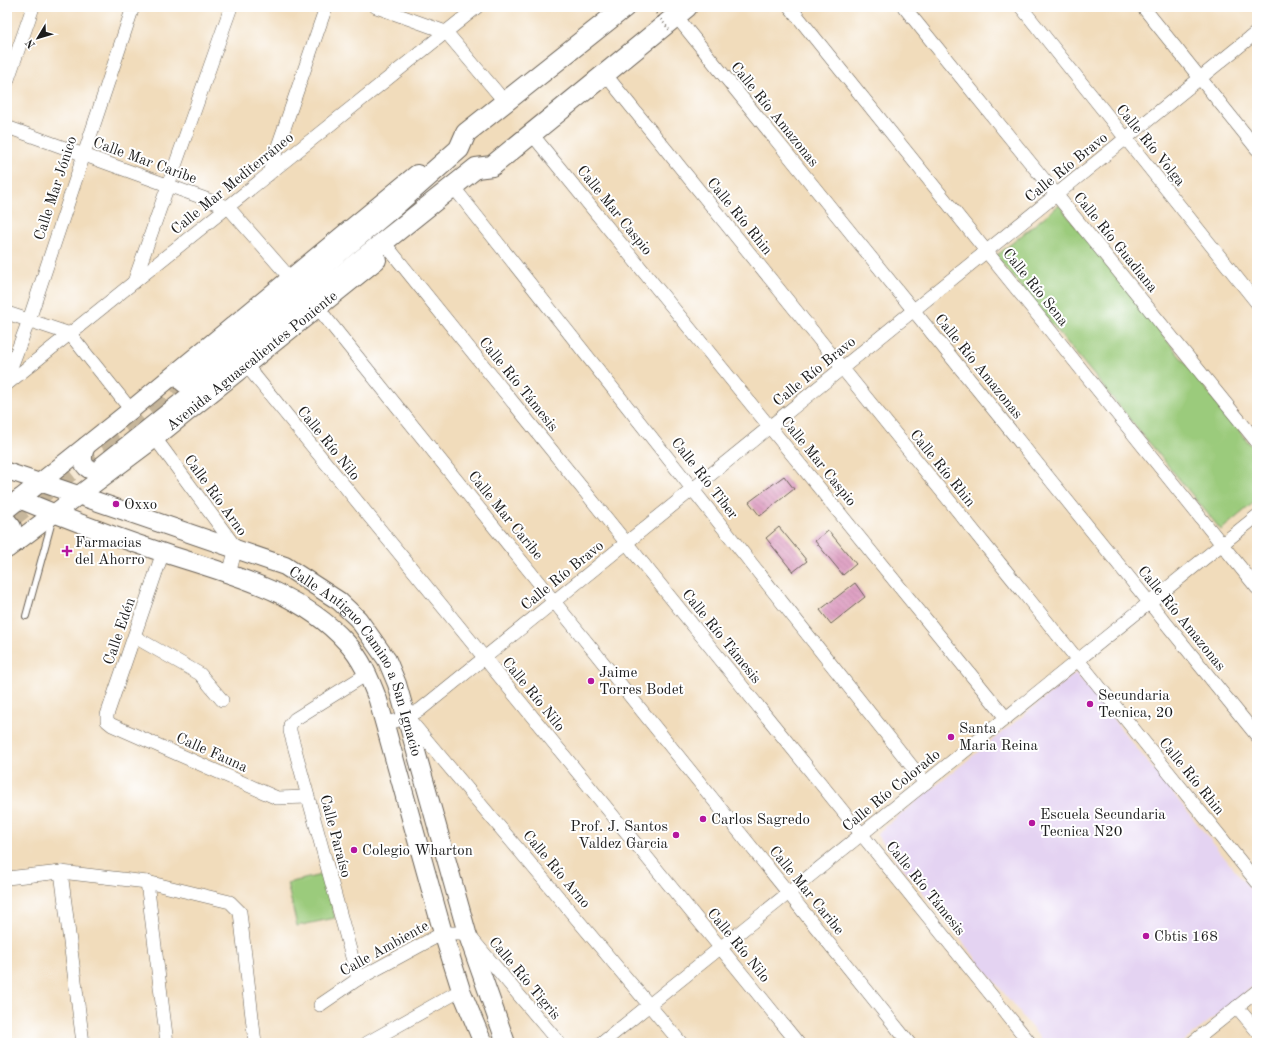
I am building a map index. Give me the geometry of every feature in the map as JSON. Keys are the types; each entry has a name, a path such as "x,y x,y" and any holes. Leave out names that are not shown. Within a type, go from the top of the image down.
{"main road":[{"name":"Avenida Aguascalientes Poniente","path":"11,501 40,482 131,410 466,133 620,9"},
{"name":"Avenida Aguascalientes Poniente","path":"106,470 155,438 390,250 531,133 678,18"},
{"name":"Avenida Aguascalientes Poniente","path":"184,382 399,202 459,149 466,133"},
{"name":"Avenida Aguascalientes Poniente","path":"11,546 78,496 106,470 476,168 492,166"},
{"path":"86,446 83,455 85,467 91,472 106,470"},
{"name":"Calle Antiguo Camino a San Ignacio","path":"40,482 285,566 339,601 358,619 387,660 408,717 440,841 467,933 506,1043"},
{"name":"Calle Antiguo Camino a San Ignacio","path":"11,501 54,514 229,574 297,602 324,621 347,642 367,674 386,724 443,933 461,990 483,1043"},
{"path":"7,520 12,527 11,546"}],"street":[{"path":"7,82 33,7"},
{"name":"Calle Mar Jónico","path":"7,378 29,320 83,154 134,7"},
{"path":"134,282 231,7"},
{"path":"268,174 326,7"},
{"path":"376,7 446,32 505,102"},
{"name":"Calle Mar Mediterráneo","path":"7,384 477,7"},
{"name":"Calle Río Sena","path":"790,7 1257,588"},
{"name":"Calle Río Guadiana","path":"904,7 1257,442"},
{"name":"Calle Río Volga","path":"1021,7 1257,303"},
{"path":"1143,7 1257,149"},
{"name":"Calle Río Amazonas","path":"678,18 1257,736"},
{"name":"Calle Río Bravo","path":"386,724 408,717 420,710 1257,32"},
{"name":"Calle Río Rhin","path":"605,74 1257,882"},
{"name":"Calle Mar Caribe","path":"7,127 228,206 290,278"},
{"name":"Calle Mar Caspio","path":"531,133 1006,718"},
{"name":"Calle Río Tiber","path":"459,194 925,783"},
{"name":"Calle Río Támesis","path":"390,250 1030,1043"},
{"name":"Calle Mar Caribe","path":"318,308 909,1043"},
{"path":"7,313 70,334 131,410"},
{"name":"Calle Río Nilo","path":"246,366 798,1043"},
{"name":"Calle Río Arno","path":"155,438 236,548 229,574"},
{"name":"Calle Antiguo Camino a San Ignacio","path":"7,471 40,482"},
{"name":"Calle Río Colorado","path":"602,1043 1257,516"},
{"name":"Calle Edén","path":"108,721 107,715 163,552"},
{"path":"134,637 200,674 222,700"},
{"name":"Calle Paraíso","path":"358,979 290,731 290,725 295,719 367,674"},
{"name":"Calle Río Arno","path":"408,717 681,1043"},
{"name":"Calle Fauna","path":"108,721 112,725 277,798 308,796"},
{"path":"61,872 83,1043"},
{"path":"7,878 61,872 147,882 230,902 236,906 240,912 254,1043"},
{"path":"147,882 167,1043"},
{"name":"Calle Ambiente","path":"320,1005 358,979 443,933 467,933"},
{"name":"Calle Río Tigris","path":"467,933 559,1043"},
{"path":"367,1043 461,990"},
{"path":"1192,1043 1257,991"},
{"path":"1238,1007 1257,1031"}],"lane":[{"path":"26,616 54,514"}],"path":[{"path":"651,7 678,18"}],"shaded area":[{"path":"1076,673 1257,898 1257,983 1182,1043 1044,1043 876,834"}],"green space":[{"path":"1059,205 1257,453 1257,500 1221,530 996,256"},
{"path":"325,874 335,918 297,926 287,883"}],"building":[{"path":"784,476 794,489 760,516 749,502"},
{"path":"779,527 807,561 793,572 766,538"},
{"path":"828,530 856,564 843,575 815,541"},
{"path":"855,583 865,597 831,624 820,610"}],"tunnel":[{"path":"7,521 184,382"}],"place":[{"name":"Oxxo","path":"116,504"},
{"name":"Farmacias del Ahorro","path":"67,551"},
{"name":"Jaime Torres Bodet","path":"591,681"},
{"name":"Secundaria Tecnica, 20","path":"1090,704"},
{"name":"Santa Maria Reina","path":"951,737"},
{"name":"Carlos Sagredo","path":"703,819"},
{"name":"Escuela Secundaria Tecnica N20","path":"1032,823"},
{"name":"Prof. J. Santos Valdez Garcia","path":"676,835"},
{"name":"Colegio Wharton","path":"354,850"},
{"name":"Cbtis 168","path":"1146,936"}]}
